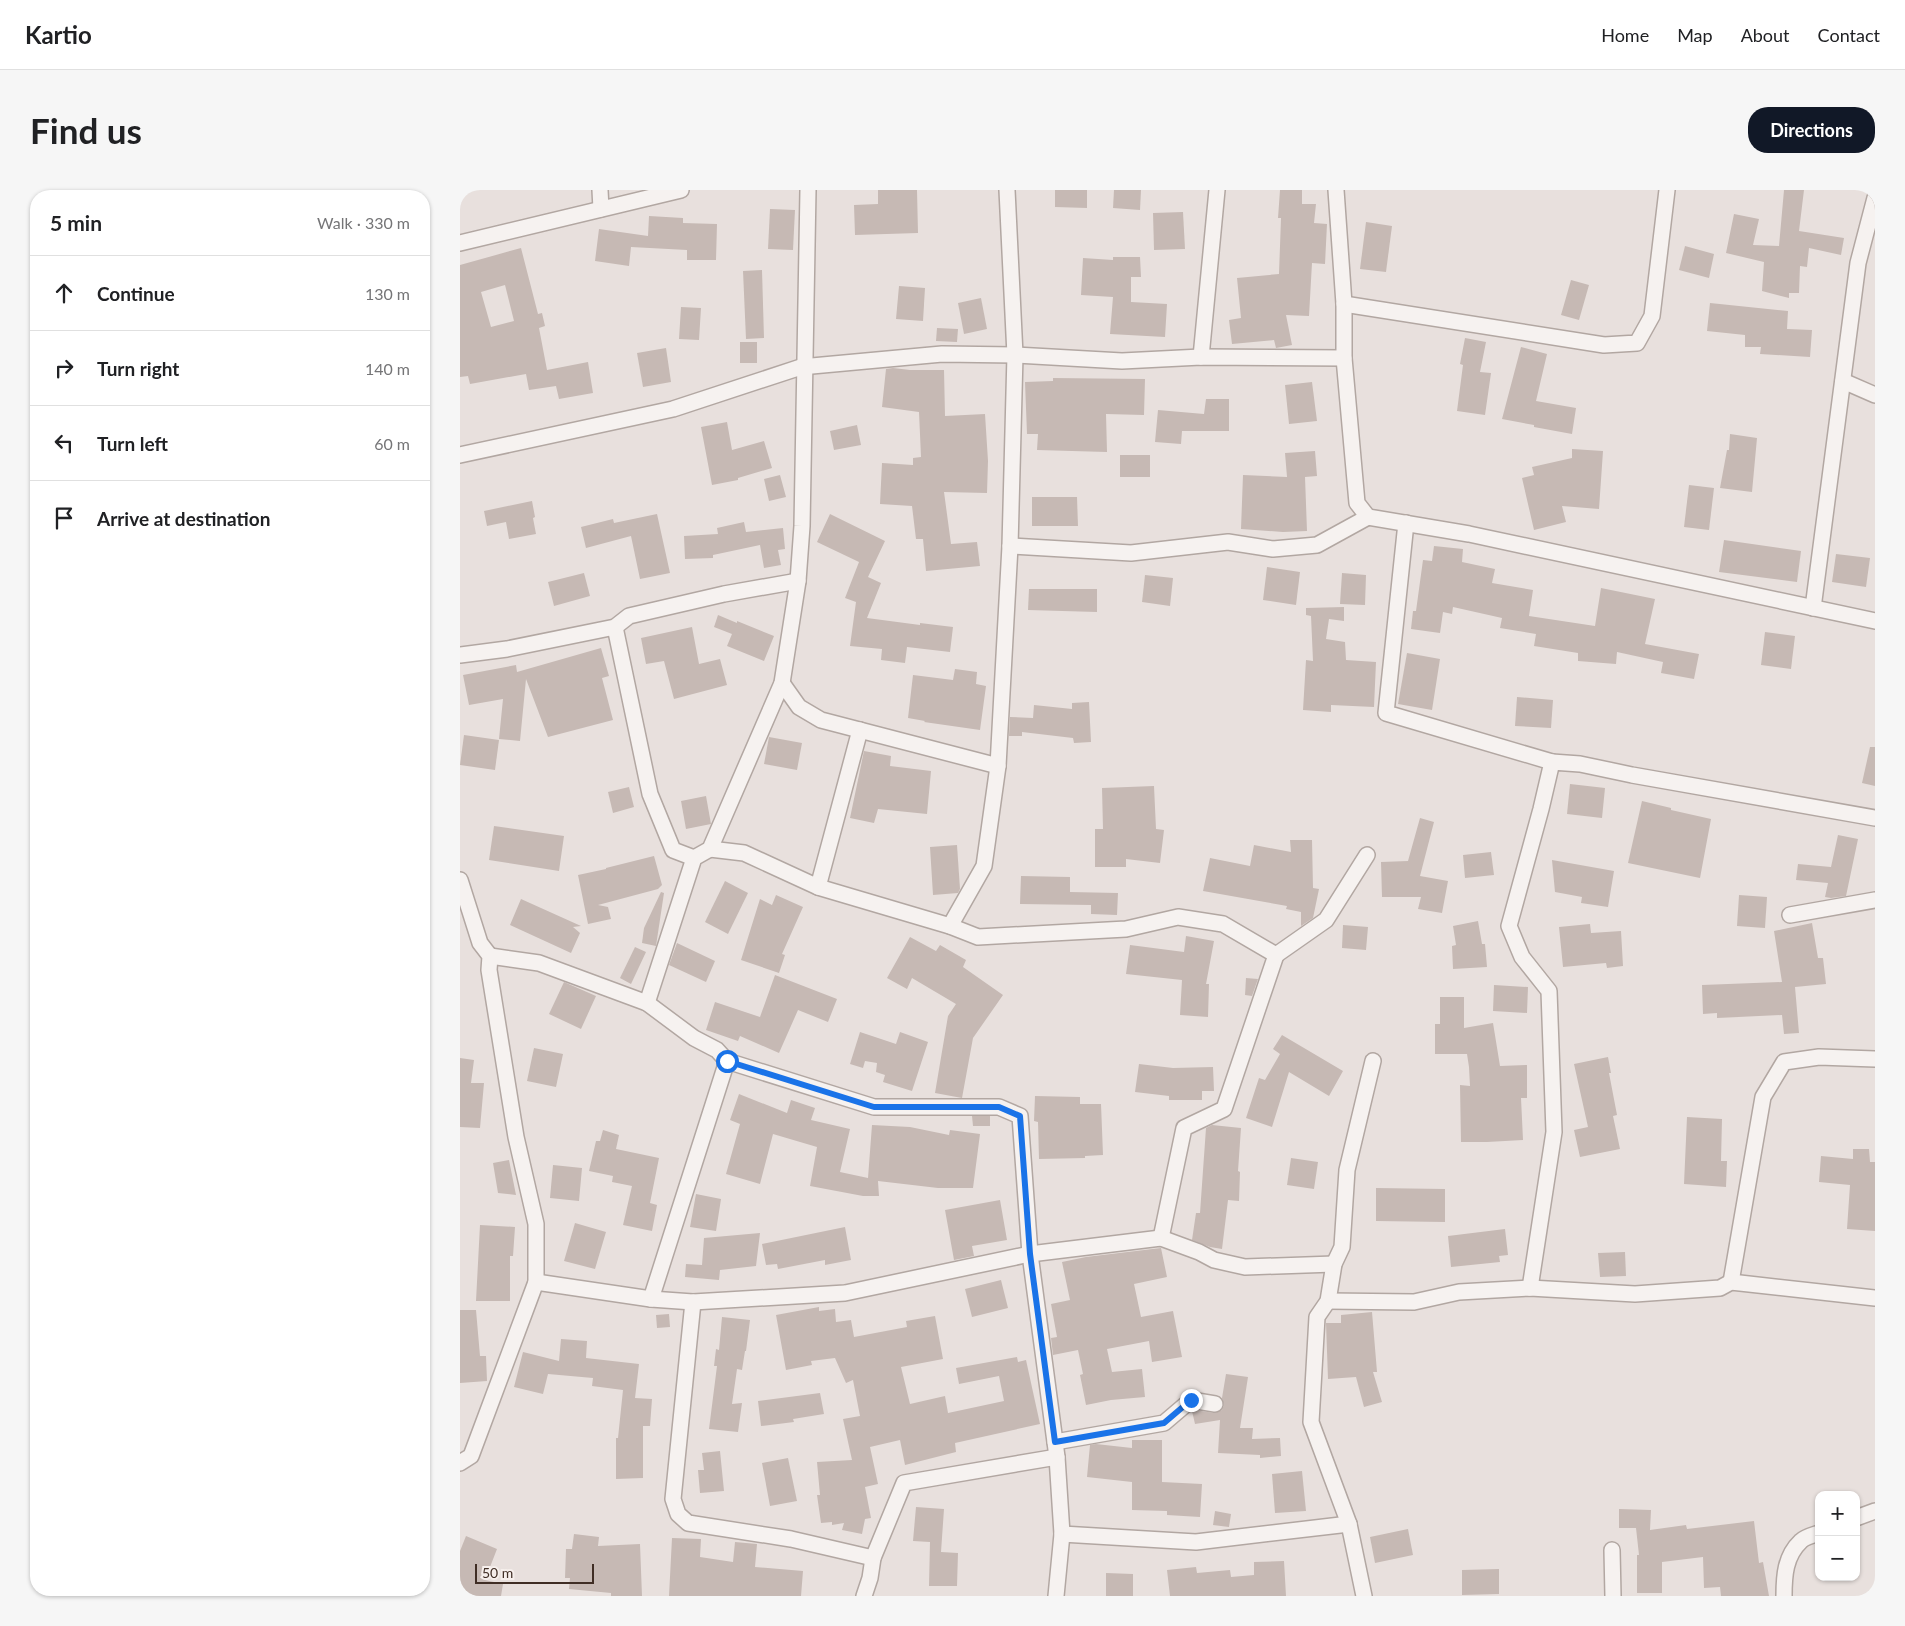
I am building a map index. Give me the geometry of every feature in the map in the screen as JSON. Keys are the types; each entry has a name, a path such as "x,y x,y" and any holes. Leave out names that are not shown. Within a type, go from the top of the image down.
{"street":[{"path":"600,190 601,209"},
{"path":"460,243 681,190"},
{"path":"710,849 782,683 798,581 802,526 808,190"},
{"path":"950,926 984,866 998,766 1010,546 1015,355 1007,190"},
{"path":"1201,357 1218,190"},
{"path":"1336,190 1344,304 1344,358 1357,503 1368,517"},
{"path":"1344,304 1604,345 1637,343 1652,316 1667,190"},
{"path":"1813,608 1858,263 1875,198"},
{"path":"460,455 673,409 805,366 942,354 1015,355 1122,361 1201,357 1344,358"},
{"path":"1843,381 1875,395"},
{"path":"1010,546 1131,553 1228,542 1273,549 1317,545 1368,517 1469,534 1875,621"},
{"path":"1406,523 1386,713 1552,762 1580,764 1632,776 1875,818"},
{"path":"460,655 507,649 615,627 629,616 724,594 798,581"},
{"path":"615,627 650,794 672,850 694,858"},
{"path":"782,683 799,707 821,720 998,766"},
{"path":"818,887 860,730"},
{"path":"1530,1288 1554,1132 1549,991 1522,957 1508,926 1541,809 1552,762"},
{"path":"647,1003 694,858 710,849 744,853 818,887 950,926 978,937 1126,929 1178,917 1223,924 1276,955"},
{"path":"1161,1238 1184,1128 1224,1109 1276,955 1326,920 1367,855"},
{"path":"460,880 480,943 490,956 489,970 516,1137 536,1224 536,1282 471,1456 460,1463"},
{"path":"1790,915 1875,900"},
{"path":"490,956 539,963 647,1003 694,1038 717,1050 727,1061 874,1107 999,1107 1020,1116 1030,1254 1056,1449 1062,1534 1056,1596"},
{"path":"1731,1282 1763,1097 1784,1062 1819,1056 1875,1059"},
{"path":"651,1298 727,1061"},
{"path":"1364,1596 1348,1524 1312,1422 1317,1317 1328,1301 1334,1264 1342,1248 1347,1170 1372,1061"},
{"path":"536,1282 693,1302 845,1293 1030,1254 1161,1238 1199,1252 1214,1260 1245,1267 1334,1264"},
{"path":"1328,1301 1414,1302 1459,1292 1530,1288 1635,1294 1720,1288 1731,1282 1875,1298"},
{"path":"693,1302 673,1499 678,1514 688,1523 791,1539 873,1558"},
{"path":"864,1596 870,1578 873,1558 904,1483 1164,1423 1191,1400 1215,1404"},
{"path":"1860,1517 1875,1511"},
{"path":"1062,1534 1196,1542 1348,1524"},
{"path":"1784,1596 1784,1570 1792,1553 1801,1540 1815,1535"},
{"path":"1612,1550 1613,1596"}],"building":[{"path":"878,190 917,190 918,233 855,235 854,205 878,204"},
{"path":"1055,190 1087,190 1087,208 1055,207"},
{"path":"1114,190 1141,190 1140,210 1113,208"},
{"path":"1280,190 1302,190 1302,204 1316,204 1314,223 1327,224 1325,264 1312,263 1309,316 1286,315 1292,345 1276,348 1274,340 1232,344 1229,320 1241,318 1237,278 1279,274 1281,218 1278,218"},
{"path":"1784,190 1804,190 1799,231 1844,238 1841,255 1809,248 1807,267 1800,266 1799,293 1789,293 1789,298 1762,291 1764,262 1726,253 1734,214 1759,219 1753,245 1779,246"},
{"path":"770,209 795,210 793,250 768,249"},
{"path":"1183,212 1185,249 1154,250 1153,213"},
{"path":"649,216 683,218 683,223 717,224 716,260 687,260 687,250 631,247 629,266 595,261 599,229 648,236"},
{"path":"1366,222 1392,226 1386,272 1360,269"},
{"path":"1685,246 1714,254 1709,278 1679,270"},
{"path":"521,248 538,314 542,313 545,326 539,328 547,370 588,362 593,393 559,399 556,386 529,390 526,374 470,384 468,376 460,377 460,265","holes":["505,285 514,321 491,327 481,292"]},
{"path":"1113,257 1140,257 1141,277 1131,277 1131,302 1167,304 1165,337 1110,334 1113,297 1081,295 1083,258 1113,260"},
{"path":"762,270 764,338 746,339 743,271"},
{"path":"1571,280 1589,285 1579,320 1561,315"},
{"path":"899,286 925,288 923,321 896,319"},
{"path":"981,298 987,329 964,334 958,303"},
{"path":"1710,303 1788,311 1787,329 1812,330 1810,357 1760,354 1761,347 1745,347 1745,335 1707,331"},
{"path":"681,307 701,308 699,340 679,339"},
{"path":"937,328 958,329 957,342 936,341"},
{"path":"1465,338 1486,342 1480,372 1491,373 1485,415 1457,411 1463,365 1460,364"},
{"path":"740,342 757,342 757,363 740,363"},
{"path":"1521,347 1547,354 1536,401 1576,408 1572,434 1502,419"},
{"path":"666,348 671,382 643,387 637,353"},
{"path":"886,369 944,370 945,416 985,414 988,461 987,493 944,492 951,544 977,542 980,566 926,571 923,539 916,539 912,506 880,504 882,463 913,465 913,458 921,457 919,412 882,407"},
{"path":"1053,378 1145,379 1144,415 1106,414 1107,452 1037,450 1038,434 1027,434 1025,382 1053,381"},
{"path":"1312,382 1317,421 1289,424 1285,385"},
{"path":"1206,399 1229,399 1229,431 1182,431 1181,444 1155,442 1158,410 1204,414"},
{"path":"727,422 732,450 764,441 772,468 738,478 738,480 712,485 701,427"},
{"path":"857,425 861,445 834,450 830,431"},
{"path":"1730,434 1757,438 1752,492 1720,488 1727,450 1729,450"},
{"path":"1572,449 1603,451 1599,509 1562,506 1566,522 1534,530 1522,478 1534,475 1532,467 1572,458"},
{"path":"1315,451 1317,476 1305,477 1307,531 1283,532 1241,529 1243,475 1287,477 1285,453"},
{"path":"1120,455 1150,455 1150,477 1120,477"},
{"path":"780,475 786,497 769,501 764,479"},
{"path":"1689,485 1714,488 1709,530 1684,527"},
{"path":"1032,497 1077,497 1078,526 1032,526"},
{"path":"532,501 536,534 509,539 506,522 487,526 484,511"},
{"path":"657,514 670,573 640,579 631,536 586,548 581,527 613,519 614,523"},
{"path":"830,514 885,541 868,577 881,583 867,618 953,627 950,652 907,647 905,663 881,660 882,649 850,646 856,602 845,598 859,562 817,542"},
{"path":"744,522 746,532 783,528 785,549 778,550 781,565 764,568 760,545 713,555 713,558 685,559 684,536 718,534 717,528"},
{"path":"1724,540 1801,551 1797,582 1719,572"},
{"path":"1434,546 1463,549 1462,562 1495,569 1492,583 1533,590 1529,616 1595,626 1601,588 1655,599 1645,644 1699,654 1694,679 1661,673 1663,662 1617,652 1616,664 1578,661 1578,653 1534,646 1536,634 1500,628 1502,618 1453,607 1452,614 1443,612 1440,633 1411,629 1413,611 1416,611 1423,560 1432,561"},
{"path":"1836,554 1870,558 1866,587 1832,582"},
{"path":"1267,567 1300,572 1296,605 1263,600"},
{"path":"584,573 590,596 554,606 548,582"},
{"path":"1342,573 1366,575 1365,605 1340,604"},
{"path":"1145,575 1173,578 1170,606 1142,602"},
{"path":"1029,589 1097,589 1097,612 1028,610"},
{"path":"1344,607 1344,621 1329,619 1326,639 1345,642 1346,660 1376,662 1374,707 1331,705 1331,712 1303,710 1306,660 1313,661 1311,616 1306,615 1306,608"},
{"path":"718,615 774,636 764,661 727,646 732,634 714,627"},
{"path":"692,627 699,664 720,659 727,685 674,699 664,661 646,664 641,638"},
{"path":"1765,632 1795,636 1791,669 1761,665"},
{"path":"601,648 609,676 602,678 613,720 548,737 526,679 520,741 499,739 503,699 469,705 463,675 516,665 517,672"},
{"path":"1407,653 1440,659 1432,710 1398,704"},
{"path":"955,669 977,672 976,684 986,686 980,730 908,718 913,675 953,680"},
{"path":"1517,697 1553,700 1551,728 1515,726"},
{"path":"1089,702 1091,742 1074,743 1073,738 1022,732 1022,736 1009,736 1010,717 1033,718 1034,705 1072,709 1072,703"},
{"path":"464,735 499,740 495,770 460,765"},
{"path":"769,737 802,743 797,770 764,764"},
{"path":"1870,747 1875,747 1875,786 1862,783"},
{"path":"864,751 891,756 890,766 931,771 927,814 878,809 874,823 850,818"},
{"path":"1570,784 1605,788 1602,818 1567,814"},
{"path":"1154,786 1156,829 1164,830 1160,863 1126,859 1126,867 1095,867 1095,829 1103,829 1102,788"},
{"path":"629,787 634,807 613,813 608,792"},
{"path":"706,796 711,824 686,829 681,801"},
{"path":"1642,801 1711,819 1700,878 1628,863"},
{"path":"1420,818 1434,822 1420,876 1448,881 1442,913 1418,909 1421,897 1382,897 1381,862 1408,861"},
{"path":"494,826 564,836 559,871 489,860"},
{"path":"1838,835 1858,839 1846,896 1831,898 1825,897 1828,883 1796,880 1798,864 1831,867"},
{"path":"1290,840 1312,840 1313,888 1319,889 1313,918 1301,926 1301,912 1286,909 1287,906 1203,891 1210,858 1250,866 1254,845 1291,852"},
{"path":"957,845 960,889 958,893 933,895 930,847"},
{"path":"1491,852 1494,875 1465,878 1463,855"},
{"path":"654,856 662,885 658,889 598,905 608,907 611,919 588,924 578,875"},
{"path":"1552,860 1614,871 1608,907 1581,903 1582,897 1555,892"},
{"path":"1021,876 1070,877 1070,892 1118,893 1117,915 1091,914 1091,905 1020,904"},
{"path":"725,881 748,893 728,934 705,922"},
{"path":"661,892 664,893 656,946 642,943 644,928"},
{"path":"776,895 803,907 782,954 785,955 779,973 741,960 760,899 772,905"},
{"path":"1739,895 1767,897 1765,928 1737,926"},
{"path":"521,899 581,926 573,927 580,933 571,953 510,925"},
{"path":"1478,921 1482,944 1485,944 1487,967 1453,969 1452,946 1456,945 1453,926"},
{"path":"1812,923 1818,958 1823,958 1826,984 1795,987 1799,1033 1784,1034 1782,1015 1717,1018 1717,1013 1703,1014 1702,985 1782,982 1774,931"},
{"path":"1590,924 1591,933 1621,931 1623,966 1607,968 1606,963 1563,967 1559,927"},
{"path":"1343,925 1368,927 1366,950 1342,948"},
{"path":"1186,936 1214,941 1206,984 1209,984 1208,1017 1180,1015 1182,980 1126,974 1130,945 1184,952"},
{"path":"910,937 936,951 940,945 966,960 963,967 1003,995 973,1038 962,1098 935,1093 948,1016 956,1004 912,978 907,989 887,978"},
{"path":"677,943 715,961 706,982 669,965"},
{"path":"635,947 646,952 631,984 620,978"},
{"path":"775,975 837,999 828,1022 798,1010 779,1053 740,1036 738,1041 706,1030 715,1002 760,1017"},
{"path":"1246,978 1258,979 1252,996 1245,995"},
{"path":"564,982 596,996 581,1029 549,1014"},
{"path":"1494,985 1528,987 1527,1013 1493,1011"},
{"path":"1440,997 1464,997 1464,1028 1493,1023 1500,1066 1527,1065 1527,1098 1521,1098 1523,1140 1461,1142 1460,1085 1470,1086 1469,1067 1467,1054 1435,1054 1435,1024 1440,1024"},
{"path":"860,1032 896,1044 900,1032 928,1042 912,1091 883,1082 885,1075 876,1072 877,1063 865,1061 863,1068 850,1064"},
{"path":"1282,1035 1343,1071 1329,1096 1289,1072 1272,1127 1246,1118 1259,1078 1265,1080 1280,1054 1273,1049"},
{"path":"534,1048 563,1054 556,1087 527,1081"},
{"path":"1608,1057 1617,1115 1613,1116 1620,1149 1580,1157 1574,1130 1588,1127 1574,1064"},
{"path":"460,1058 474,1060 471,1083 484,1083 480,1128 460,1127"},
{"path":"1139,1064 1173,1068 1213,1067 1214,1091 1202,1091 1202,1100 1169,1100 1169,1096 1135,1092"},
{"path":"739,1094 787,1113 791,1100 815,1108 811,1120 850,1129 840,1172 868,1178 872,1125 910,1127 949,1135 950,1130 980,1134 973,1188 938,1188 878,1181 879,1196 863,1196 810,1186 817,1147 773,1134 760,1184 726,1174 740,1124 730,1120"},
{"path":"1035,1096 1080,1097 1080,1104 1101,1104 1103,1155 1085,1156 1085,1158 1039,1159 1038,1122 1034,1121"},
{"path":"972,1116 990,1116 990,1126 973,1126"},
{"path":"1687,1117 1722,1119 1721,1161 1727,1161 1726,1187 1684,1184"},
{"path":"1212,1125 1241,1128 1238,1171 1240,1172 1239,1201 1228,1200 1222,1249 1210,1247 1192,1240 1196,1213 1200,1213 1206,1128"},
{"path":"603,1130 619,1135 616,1149 659,1158 650,1203 657,1205 652,1231 623,1225 632,1186 612,1182 613,1176 589,1171 596,1141 600,1141"},
{"path":"1853,1149 1869,1149 1870,1162 1875,1162 1875,1231 1847,1229 1850,1185 1819,1182 1821,1156 1853,1159"},
{"path":"1291,1158 1318,1162 1314,1189 1287,1185"},
{"path":"509,1160 516,1195 498,1193 493,1163"},
{"path":"553,1165 582,1168 579,1201 550,1198"},
{"path":"1376,1188 1445,1189 1445,1222 1376,1221"},
{"path":"696,1194 721,1199 716,1231 690,1227"},
{"path":"1000,1200 1007,1240 972,1246 974,1256 954,1260 945,1210"},
{"path":"575,1223 606,1232 595,1269 564,1261"},
{"path":"480,1225 515,1227 513,1256 510,1256 510,1301 476,1301"},
{"path":"845,1227 851,1260 825,1265 825,1260 778,1269 777,1264 766,1265 762,1244"},
{"path":"1505,1229 1508,1255 1499,1256 1500,1262 1451,1267 1448,1236"},
{"path":"760,1233 756,1266 720,1270 719,1280 685,1277 686,1264 702,1265 704,1238"},
{"path":"1161,1248 1167,1277 1134,1284 1141,1317 1173,1311 1182,1357 1152,1362 1149,1341 1107,1349 1112,1372 1142,1369 1145,1397 1111,1400 1086,1405 1080,1375 1083,1374 1078,1350 1053,1355 1051,1338 1057,1337 1051,1304 1070,1300 1062,1262 1086,1257"},
{"path":"1625,1252 1626,1276 1600,1277 1598,1253"},
{"path":"1001,1280 1008,1308 972,1317 965,1289"},
{"path":"819,1307 819,1311 835,1309 836,1322 851,1320 854,1337 907,1327 906,1321 935,1316 943,1359 901,1367 910,1404 945,1396 948,1413 1004,1401 999,1376 959,1384 956,1368 1017,1357 1018,1362 1026,1360 1040,1424 955,1443 956,1452 905,1465 900,1440 870,1447 878,1484 865,1487 871,1518 865,1519 862,1534 842,1530 844,1523 832,1525 832,1522 821,1523 817,1495 820,1495 817,1462 852,1460 843,1419 860,1416 853,1380 846,1383 835,1358 811,1361 812,1365 786,1370 776,1315"},
{"path":"460,1310 476,1310 480,1356 486,1356 487,1381 460,1383"},
{"path":"1372,1312 1377,1372 1373,1372 1382,1402 1364,1407 1356,1377 1328,1379 1326,1323 1341,1323 1341,1315"},
{"path":"669,1314 670,1327 657,1328 656,1315"},
{"path":"722,1317 750,1320 742,1370 737,1369 732,1404 742,1403 738,1432 709,1429 717,1366 714,1366 716,1349 719,1350"},
{"path":"561,1339 587,1341 586,1358 639,1364 635,1398 652,1399 650,1426 643,1426 643,1478 616,1479 616,1438 618,1438 623,1390 592,1386 593,1378 548,1374 543,1394 514,1387 523,1352 559,1361"},
{"path":"1226,1374 1248,1377 1240,1428 1253,1428 1252,1439 1280,1438 1281,1456 1260,1458 1260,1455 1218,1453 1220,1420 1195,1424 1192,1411 1214,1413 1222,1410"},
{"path":"820,1393 824,1414 793,1419 794,1422 761,1426 758,1401"},
{"path":"1132,1440 1162,1440 1162,1482 1202,1484 1200,1517 1167,1515 1167,1511 1132,1510 1132,1482 1087,1477 1090,1445 1132,1448"},
{"path":"720,1451 724,1491 700,1493 698,1470 704,1470 702,1453"},
{"path":"788,1458 797,1501 770,1506 762,1463"},
{"path":"1302,1471 1306,1511 1275,1513 1272,1474"},
{"path":"916,1507 944,1509 941,1552 958,1553 957,1586 929,1586 930,1542 913,1541"},
{"path":"1619,1509 1651,1510 1650,1530 1686,1525 1687,1529 1754,1521 1759,1563 1763,1562 1769,1596 1721,1596 1720,1587 1704,1588 1703,1557 1662,1562 1662,1593 1637,1593 1637,1555 1639,1555 1636,1528 1619,1528"},
{"path":"1215,1511 1231,1514 1229,1527 1213,1525"},
{"path":"1408,1529 1413,1555 1375,1563 1370,1537"},
{"path":"574,1534 599,1537 598,1546 640,1544 642,1596 611,1596 611,1593 569,1589 570,1578 565,1578 566,1549 572,1549"},
{"path":"466,1536 497,1549 485,1580 503,1584 501,1596 460,1596 460,1551"},
{"path":"672,1538 701,1539 700,1557 733,1562 735,1542 757,1544 755,1567 803,1571 801,1596 669,1596"},
{"path":"1284,1561 1286,1596 1170,1596 1167,1570 1196,1567 1197,1573 1230,1570 1231,1577 1254,1575 1254,1562"},
{"path":"1499,1569 1499,1594 1462,1595 1462,1570"},
{"path":"1106,1573 1133,1574 1133,1596 1106,1596"}],"route":[{"path":"727,1061 874,1107 999,1107 1020,1116 1030,1254 1055,1442 1164,1423 1191,1400"}]}
